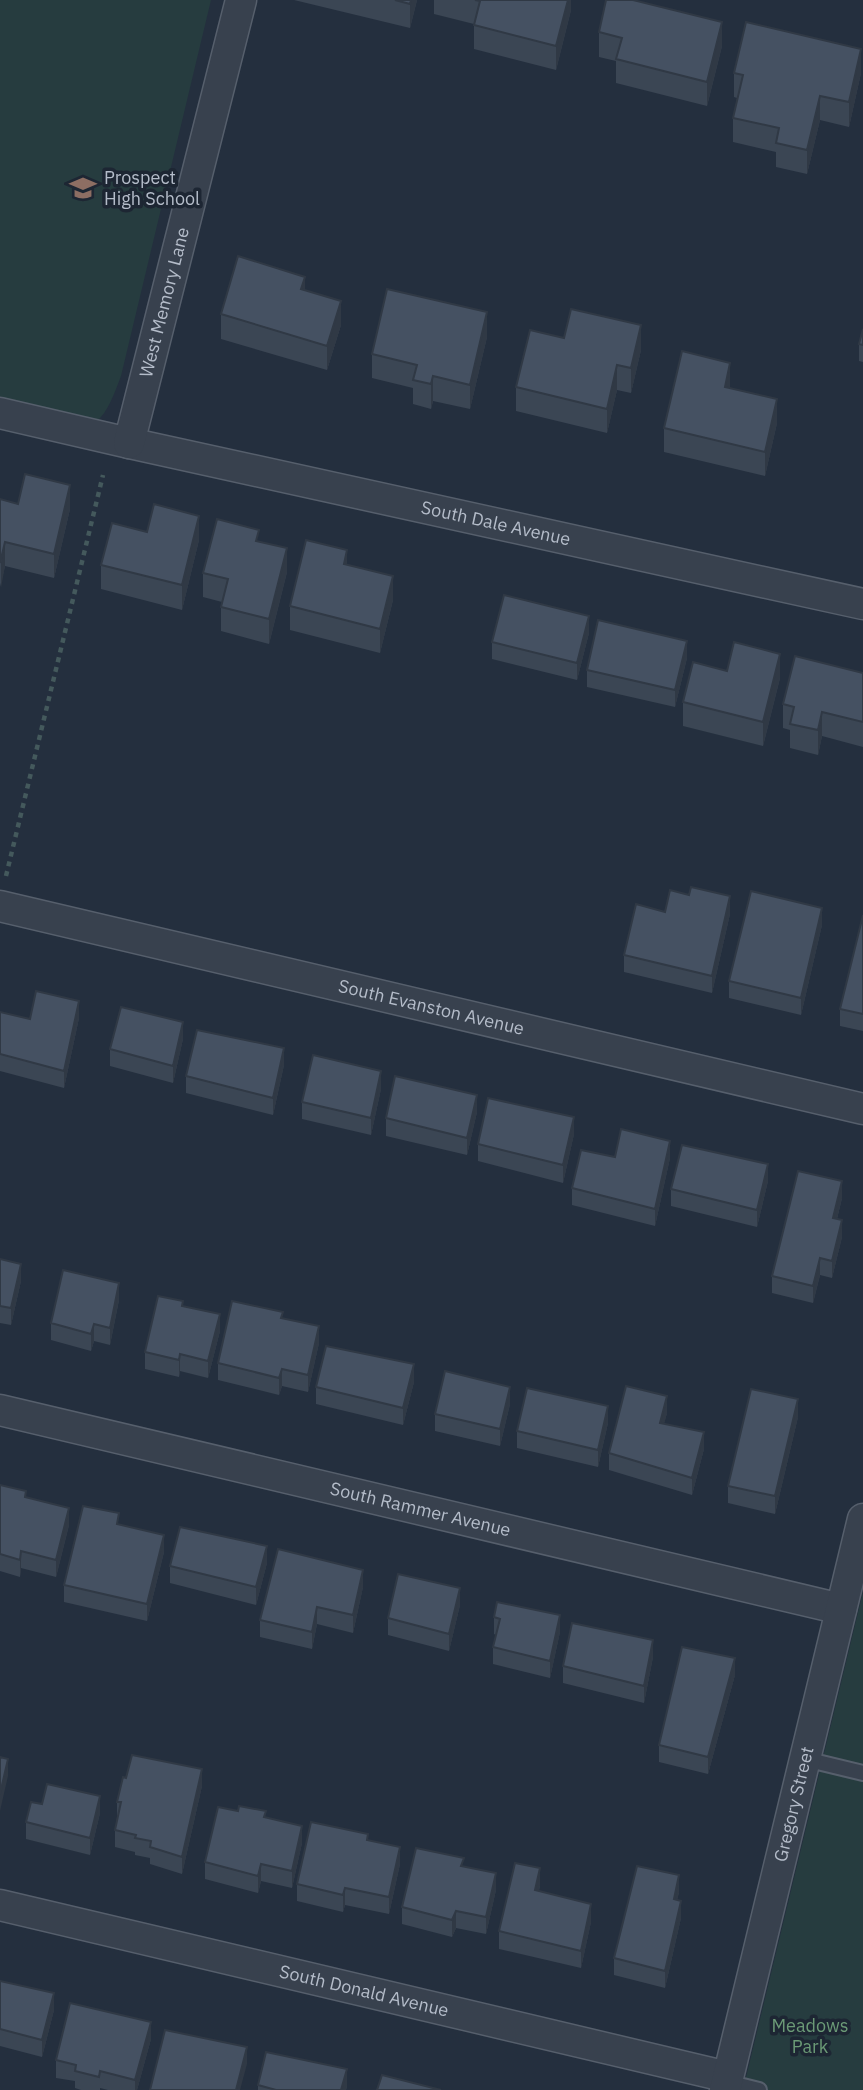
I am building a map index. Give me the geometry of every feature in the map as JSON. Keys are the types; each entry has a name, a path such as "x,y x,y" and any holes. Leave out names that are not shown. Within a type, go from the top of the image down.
{"street":[{"name":"West Memory Lane","path":"129,443 241,0"},
{"name":"South Dale Avenue","path":"0,412 129,443 863,604"},
{"name":"South Evanston Avenue","path":"3,892 863,1109"},
{"name":"South Rammer Avenue","path":"0,1410 841,1609"},
{"name":"Gregory Street","path":"727,2083 863,1518"},
{"name":"South Donald Avenue","path":"0,1905 727,2083"}],"lane":[{"path":"805,1759 863,1773"},
{"path":"727,2083 759,2090"}],"path":[{"path":"3,892 103,475"}],"green space":[{"name":"Prospect High School","path":"0,0 211,0 121,376 108,408 95,423 0,403"},
{"name":"Meadows Park","path":"863,1592 863,2090 743,2090"}],"building":[{"path":"395,0 411,0 410,4"},
{"path":"475,0 568,0 556,46 474,25 480,1"},
{"path":"606,0 633,0 722,22 707,82 616,59 622,38 599,32"},
{"path":"746,22 861,49 849,102 820,96 807,150 776,143 779,128 733,118 743,75 734,73"},
{"path":"238,256 305,277 301,289 341,301 327,346 221,314"},
{"path":"387,289 487,312 470,385 433,376 431,384 413,380 417,365 372,354"},
{"path":"571,309 641,325 631,368 617,365 607,409 516,387 530,330 564,338"},
{"path":"863,329 863,345 859,344"},
{"path":"682,351 730,363 725,387 777,399 765,452 664,428"},
{"path":"25,474 70,485 54,554 5,542 0,563 0,499 18,504"},
{"path":"154,504 199,516 182,585 101,565 112,523 147,532"},
{"path":"217,519 259,530 256,541 287,548 269,619 221,607 228,579 203,573"},
{"path":"306,540 347,550 344,564 393,576 380,629 290,606"},
{"path":"504,595 589,616 577,663 492,642"},
{"path":"598,620 687,641 675,690 587,670"},
{"path":"734,642 780,654 763,722 683,702 693,662 727,671"},
{"path":"795,656 863,673 863,722 822,712 818,730 790,724 794,707 783,704"},
{"path":"691,887 730,896 712,976 624,955 636,904 665,912 670,890 689,895"},
{"path":"751,891 822,908 801,998 729,981"},
{"path":"863,915 863,1014 840,1009"},
{"path":"36,991 79,1001 64,1071 0,1054 0,1012 30,1019"},
{"path":"121,1007 183,1022 173,1066 110,1049"},
{"path":"197,1030 284,1048 273,1098 186,1076"},
{"path":"313,1055 381,1071 371,1118 302,1102"},
{"path":"395,1076 477,1095 467,1138 386,1118"},
{"path":"488,1098 574,1117 563,1165 478,1144"},
{"path":"621,1129 670,1141 655,1209 572,1188 581,1150 615,1157"},
{"path":"682,1145 768,1164 757,1210 671,1189"},
{"path":"798,1171 842,1181 833,1218 842,1220 832,1261 820,1258 813,1286 772,1276"},
{"path":"0,1259 21,1264 11,1308 0,1306"},
{"path":"63,1270 119,1283 110,1328 94,1324 91,1334 51,1323"},
{"path":"158,1296 183,1301 182,1306 220,1314 208,1361 180,1354 179,1360 145,1352"},
{"path":"232,1301 283,1312 281,1318 319,1326 308,1375 282,1369 279,1378 218,1363"},
{"path":"326,1346 414,1364 403,1408 316,1387"},
{"path":"445,1371 510,1387 500,1429 435,1414"},
{"path":"626,1386 667,1396 660,1423 704,1432 692,1478 609,1453"},
{"path":"527,1388 608,1406 598,1450 517,1431"},
{"path":"751,1389 798,1399 775,1496 728,1486"},
{"path":"0,1485 26,1491 25,1497 69,1508 56,1560 21,1551 20,1560 0,1554"},
{"path":"83,1506 119,1513 117,1524 164,1535 147,1604 64,1585"},
{"path":"180,1527 267,1546 256,1587 170,1566"},
{"path":"278,1549 363,1570 353,1615 317,1607 312,1632 260,1620"},
{"path":"398,1574 460,1588 449,1634 388,1618"},
{"path":"497,1602 560,1615 550,1661 493,1647 500,1619 494,1617"},
{"path":"572,1623 653,1640 644,1686 563,1666"},
{"path":"682,1647 735,1658 708,1757 659,1745"},
{"path":"132,1755 202,1769 182,1857 150,1847 151,1841 115,1830 121,1802 117,1802"},
{"path":"0,1757 8,1759 0,1794"},
{"path":"47,1784 100,1796 90,1838 26,1822 31,1802 42,1804"},
{"path":"239,1806 266,1811 264,1817 302,1826 292,1871 261,1864 258,1876 205,1862 218,1807 238,1811"},
{"path":"311,1822 368,1834 367,1840 400,1847 389,1897 345,1888 343,1895 297,1884"},
{"path":"416,1848 464,1858 461,1866 496,1873 486,1917 456,1911 452,1920 402,1907"},
{"path":"515,1863 540,1868 535,1890 591,1904 581,1951 499,1931"},
{"path":"637,1866 679,1875 674,1899 681,1901 665,1971 614,1958"},
{"path":"0,1981 54,1993 42,2040 0,2029"},
{"path":"70,2003 151,2022 135,2080 100,2071 99,2077 75,2071 76,2065 56,2060"},
{"path":"165,2030 247,2047 236,2090 150,2090"},
{"path":"266,2052 347,2069 341,2090 276,2090 258,2085"},
{"path":"382,2075 441,2090 377,2090"}],"place":[{"name":"Prospect High School","path":"83,188"}]}
